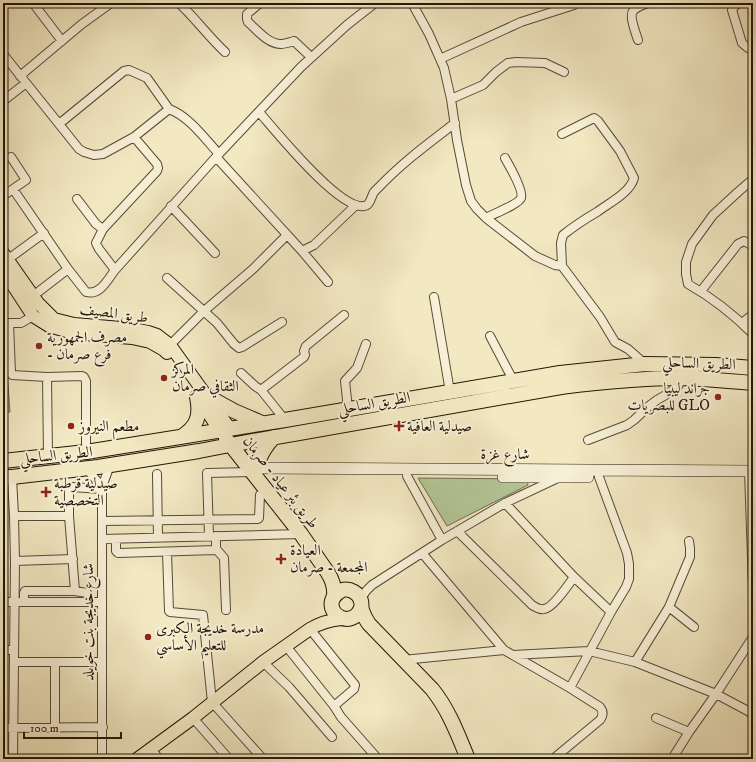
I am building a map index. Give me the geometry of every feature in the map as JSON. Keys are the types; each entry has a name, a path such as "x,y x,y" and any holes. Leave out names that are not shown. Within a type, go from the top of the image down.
{"highway":[{"name":"الطريق الساحلي","path":"3,461 86,452 225,430 560,372 645,364 716,365 753,368"},
{"path":"715,379 716,365"},
{"name":"الطريق الساحلي","path":"8,477 87,469 199,451 561,387 599,382 682,378 715,379 753,383"},
{"path":"180,437 188,432 194,425 198,416 201,396 262,424"},
{"name":"طريق بئر عياد - صرمان","path":"225,430 304,533 356,597 369,624 432,689 449,715 468,759"},
{"path":"199,451 226,456 255,469 268,443 274,437"},
{"name":"طريق بئر عياد - صرمان","path":"255,469 266,480 304,533 331,577 334,587 333,600"},
{"path":"346,619 357,615 356,597 342,590 336,594 333,600 332,609 336,615 346,619 359,622 365,627 433,698 445,717 463,759"}],"main road":[{"name":"طريق المصيف","path":"4,261 7,282 33,316 49,326 73,333 132,338 150,342 164,350 201,396 225,430"},
{"name":"طريق المصيف","path":"4,261 38,303 54,319 74,324 134,329 157,335 170,345 201,396"},
{"path":"314,627 326,614 333,600"},
{"path":"137,759 193,718 263,662 314,627 329,620 346,619"}],"street":[{"path":"33,3 62,41"},
{"path":"179,3 225,52"},
{"path":"260,3 247,14 248,22 274,42 281,44 294,41 311,57"},
{"path":"13,189 68,269 86,292 96,292 217,155 311,57 347,25 375,3"},
{"path":"412,3 429,34 444,68 468,194 474,205 486,218 535,256 555,266 562,266"},
{"path":"638,40 631,13 634,9 648,3"},
{"path":"737,3 732,10 742,43 748,48 753,44"},
{"path":"20,76 107,4"},
{"path":"440,59 520,22 574,5"},
{"path":"3,54 6,65 20,76 79,149 84,152 94,155 103,154 134,137 169,109"},
{"path":"451,99 483,85 508,63 545,63 564,72"},
{"path":"59,124 124,71 128,70 147,78 169,109 175,111 188,120 328,282"},
{"path":"3,101 26,83"},
{"path":"259,112 294,152 327,186 335,193 356,205 364,206 369,204 375,191 391,174 455,123"},
{"path":"562,134 594,118 598,121 620,151 634,178 633,183 619,197 563,235 562,266 600,316 615,342 628,348 645,364"},
{"path":"115,270 99,250 96,243 103,229 157,171 158,168 157,164 134,137"},
{"path":"3,196 26,179 11,158"},
{"path":"486,218 521,199 522,195 520,188 505,158"},
{"path":"753,179 712,215 692,244 686,262 688,284 701,291 742,323 753,334"},
{"path":"77,199 96,224 103,229"},
{"path":"302,251 314,245 356,205"},
{"path":"171,206 215,253"},
{"path":"4,261 44,233"},
{"path":"170,345 204,311 253,269 287,235"},
{"path":"701,291 738,244 744,241 753,246"},
{"path":"33,296 68,269"},
{"path":"167,278 217,323 239,348 282,322"},
{"path":"434,298 450,392"},
{"path":"742,323 753,314"},
{"path":"261,390 304,357 306,346 344,315"},
{"path":"33,316 21,323 6,323 11,374 47,377 82,376 85,378 86,452"},
{"path":"490,336 513,380"},
{"path":"348,409 345,381 357,368 366,344"},
{"path":"241,373 261,390 285,420"},
{"path":"47,377 48,456"},
{"path":"588,440 627,425 649,406 678,386 682,378"},
{"name":"شارع خديجة بنت خويلد","path":"102,758 102,488 110,465"},
{"path":"87,469 102,488"},
{"path":"226,610 224,558 217,550 208,520 207,474 255,469"},
{"name":"شارع غزة","path":"255,469 562,474 599,477 653,477 752,473"},
{"path":"752,473 753,588"},
{"name":"شارع غزة","path":"266,480 273,475 407,476 752,473"},
{"path":"157,474 158,537"},
{"path":"356,597 372,585 457,531 505,503 562,474"},
{"path":"407,476 442,540"},
{"path":"8,477 14,516 15,561 13,759"},
{"path":"570,688 629,579 627,553 599,477"},
{"path":"75,591 68,490 70,488 102,488"},
{"path":"102,522 258,519 260,495"},
{"path":"505,503 574,577 611,612"},
{"path":"14,516 69,516"},
{"path":"457,531 532,606 539,609 543,610 551,606 574,577"},
{"path":"102,539 304,533"},
{"path":"116,539 116,551 118,553 217,550"},
{"path":"635,662 669,607 690,557 689,541"},
{"path":"167,552 169,612 203,615 212,702 263,759"},
{"path":"422,553 504,650 570,688 600,707 602,710 602,717 600,720 553,759"},
{"path":"15,561 73,559"},
{"path":"24,602 25,591 75,591 87,593 90,602"},
{"path":"3,602 102,602"},
{"path":"669,607 694,627"},
{"path":"314,627 355,685 354,689 334,706"},
{"path":"672,759 753,637"},
{"path":"286,646 346,723 378,759"},
{"path":"3,650 14,650"},
{"path":"403,660 504,650"},
{"path":"512,655 589,651 635,662 716,694 751,711"},
{"path":"14,662 102,662"},
{"path":"55,662 55,728"},
{"path":"263,662 289,687 332,738"},
{"path":"193,718 229,759"},
{"path":"656,718 689,732"},
{"path":"3,728 103,727"},
{"path":"151,749 159,759"}],"green space":[{"path":"4,329 10,412 3,412"},
{"path":"418,478 527,479 528,485 447,526"}],"place":[{"name":"مصرف الجمهورية - فرع صرمان","path":"39,346"},
{"name":"المركز الثقافي صرمان","path":"164,378"},
{"name":"جراند ليبيا للبصريات GLO","path":"718,397"},
{"name":"مطعم النيروز","path":"71,426"},
{"name":"صيدلية العافية","path":"399,426"},
{"name":"صيدلية قرطبة التخصصية","path":"46,492"},
{"name":"العيادة المجمعة - صرمان","path":"281,559"},
{"name":"مدرسة خديجة الكبرى للتعليم الأساسي","path":"148,637"}]}
